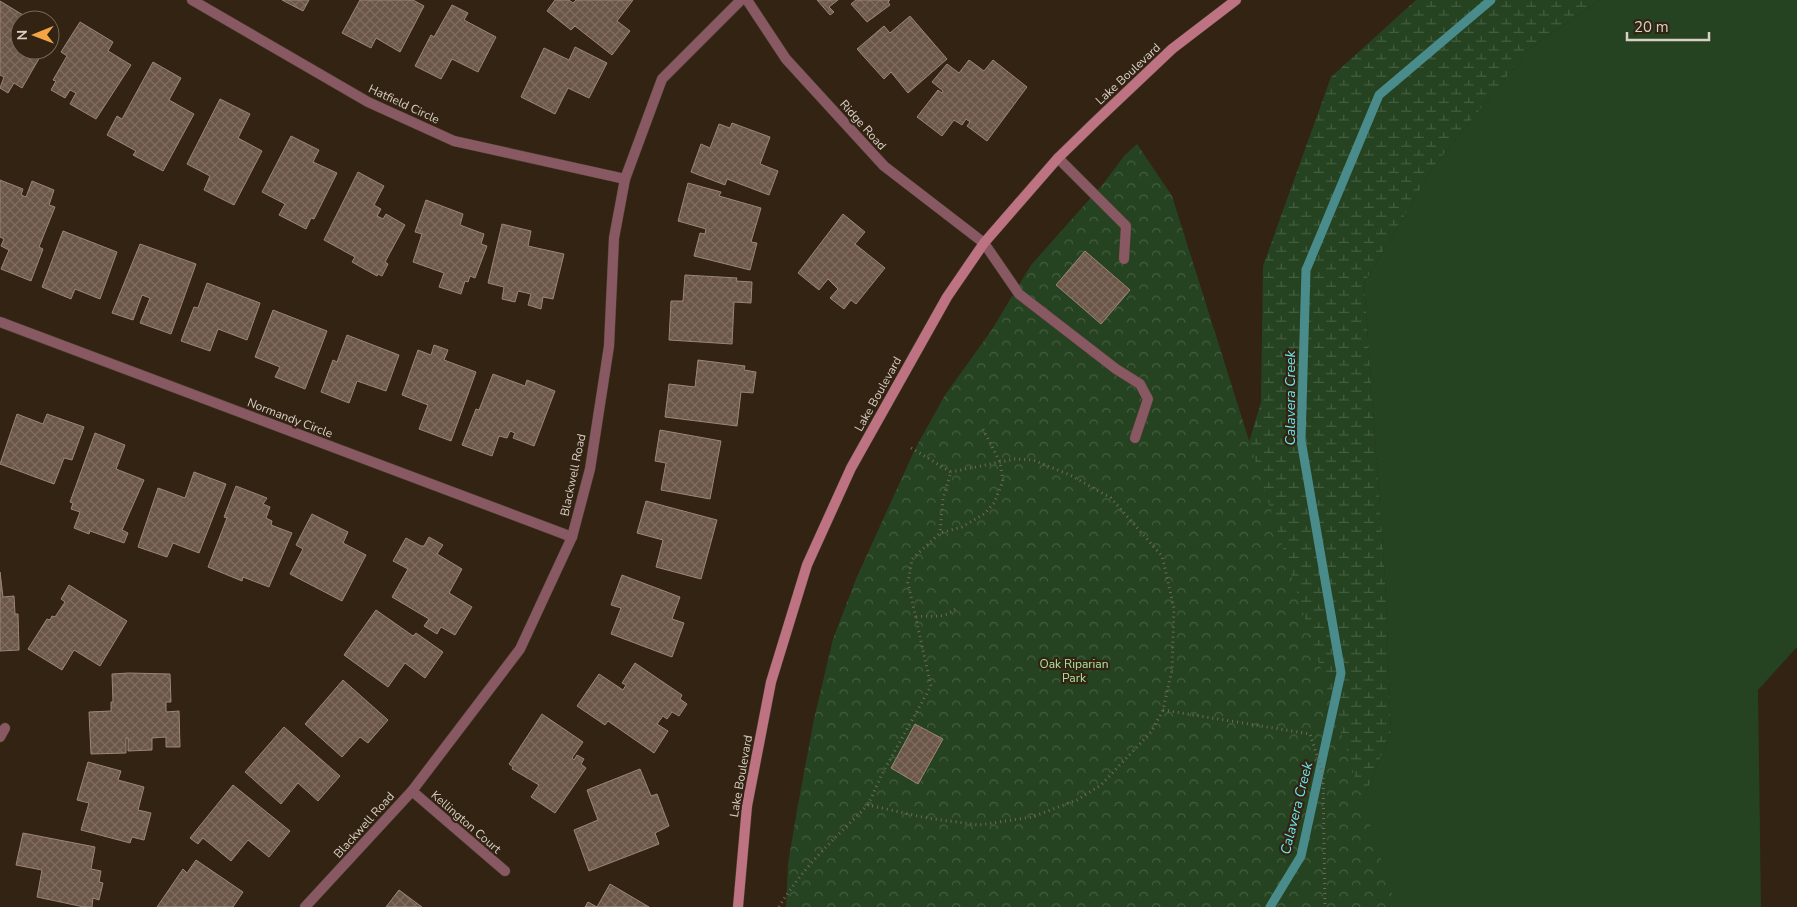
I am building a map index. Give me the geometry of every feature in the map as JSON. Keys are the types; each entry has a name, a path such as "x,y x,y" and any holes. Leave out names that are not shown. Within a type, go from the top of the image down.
{"main road":[{"name":"Lake Boulevard","path":"738,907 747,806 771,682 807,565 851,468 947,296 984,243 1058,158 1172,49 1236,0"}],"street":[{"name":"Hatfield Circle","path":"192,0 368,102 454,142 625,180"},
{"name":"Blackwell Road","path":"305,907 412,791 520,649 572,537 590,469 609,346 614,238 625,180 662,79 741,0"},
{"name":"Ridge Road","path":"747,0 786,59 884,166 984,243 1019,294 1116,369 1140,384 1148,399 1135,438"},
{"path":"1058,158 1126,226 1124,259"},
{"name":"Normandy Circle","path":"0,322 572,537"},
{"name":"Kellington Court","path":"412,791 505,871"}],"path":[{"path":"779,907 792,885 812,861 868,805 882,774 932,686 908,583 912,559 940,533 962,527 984,514 994,503 1003,481 1000,462 984,429"},
{"path":"868,805 927,818 980,825 1032,816 1076,800 1101,785 1152,732 1163,710 1172,670 1174,608 1162,556 1111,498 1070,475 1033,460 1016,458 951,472 911,448"},
{"path":"940,533 943,498 951,472"},
{"path":"916,617 928,615 942,617 958,608"},
{"path":"1163,710 1310,734 1323,774 1325,907"}],"green space":[{"path":"1416,0 1600,0 1530,48 1434,166 1364,283 1385,579 1391,732 1319,907 1175,907 1210,573 1261,402 1263,266 1331,77"},
{"path":"1600,0 1797,0 1797,647 1758,690 1761,907 1319,907 1391,732 1385,579 1364,283 1434,166 1530,48"},
{"name":"Oak Riparian Park","path":"1137,144 1172,196 1396,907 786,907 788,864 797,810 814,719 833,639 856,579 915,449 945,395 991,331 1031,265 1103,184 1124,156"}],"building":[{"path":"282,0 309,0 303,11"},
{"path":"360,0 413,0 424,6 400,52 376,38 371,48 342,33"},
{"path":"555,0 569,0 573,3 576,0 633,0 617,21 630,31 612,55 575,26 571,30 547,11"},
{"path":"817,0 838,0 829,7 834,12 830,15"},
{"path":"856,0 890,0 888,2 890,5 867,22 851,4"},
{"path":"0,1 15,10 10,10 10,60 38,60 22,88 14,83 8,93 0,88 4,77 0,75"},
{"path":"452,5 468,13 464,20 496,37 478,72 452,59 441,79 415,66 431,35 434,37"},
{"path":"910,16 947,59 908,93 891,72 884,79 857,49 884,26 890,33"},
{"path":"80,22 113,42 108,51 131,65 96,119 70,104 76,93 70,90 65,98 51,90 56,81 53,80 67,56 61,52"},
{"path":"575,47 607,63 589,98 568,88 555,114 521,97 544,48 569,60"},
{"path":"969,60 984,71 993,60 1027,87 987,141 967,126 970,122 966,119 962,125 954,120 942,136 917,117 938,90 942,93 943,91 932,82 947,64 959,73"},
{"path":"153,62 181,78 169,100 194,114 163,171 133,155 136,151 107,135 117,116 122,119"},
{"path":"220,99 250,114 238,138 262,151 234,205 204,190 210,176 187,164"},
{"path":"732,123 770,137 760,164 778,171 769,195 727,179 725,185 691,172 701,144 710,148 719,124 730,128"},
{"path":"291,136 319,150 313,162 337,173 314,219 311,218 306,229 279,215 285,204 262,192"},
{"path":"358,172 384,186 374,205 381,209 377,216 383,219 386,214 405,225 385,262 388,264 382,276 378,274 377,276 352,262 355,257 324,240"},
{"path":"0,180 23,189 21,195 26,197 32,181 54,190 49,205 55,207 39,247 43,249 31,281 1,269 9,250 1,246 4,239 0,237"},
{"path":"688,183 721,192 719,196 761,208 751,242 757,243 750,270 694,256 700,233 705,234 706,229 678,221"},
{"path":"426,200 463,214 460,225 484,234 481,244 487,246 475,278 470,276 468,282 465,281 461,294 439,287 444,273 413,262 422,234 415,232"},
{"path":"843,214 865,232 855,244 885,268 856,304 851,300 844,309 830,298 838,289 828,279 819,290 798,273"},
{"path":"502,224 531,231 528,246 564,254 553,299 543,297 541,309 528,305 531,294 518,291 515,302 502,299 504,287 488,283"},
{"path":"63,231 117,252 100,299 75,289 71,299 42,287"},
{"path":"140,244 196,264 171,334 140,323 150,298 142,295 133,320 112,313"},
{"path":"1085,251 1130,290 1101,324 1056,285"},
{"path":"685,275 737,278 736,281 752,282 751,303 734,302 732,344 669,340 671,301 683,301"},
{"path":"207,283 260,303 247,340 218,329 210,351 181,341 194,307 198,308"},
{"path":"273,310 327,331 305,389 275,377 280,367 255,357"},
{"path":"347,335 399,355 386,391 357,381 349,403 321,392 333,360 337,362"},
{"path":"434,345 448,350 444,360 476,372 451,441 419,429 428,405 402,395 418,350 431,355"},
{"path":"698,360 745,366 744,370 756,372 753,393 741,392 737,426 665,417 669,384 695,387"},
{"path":"493,374 525,386 527,380 555,391 534,446 513,438 515,433 510,431 507,438 499,436 492,456 462,445 476,409 479,410"},
{"path":"17,414 43,424 47,414 84,427 72,460 64,458 54,484 0,464"},
{"path":"660,430 721,441 710,499 661,490 666,463 655,461"},
{"path":"95,433 125,445 116,469 144,480 122,530 128,533 124,543 90,531 89,534 74,528 80,512 71,509 73,503 70,502"},
{"path":"194,472 226,484 199,553 173,543 167,557 138,547 158,488 185,498"},
{"path":"236,486 267,498 263,504 270,507 266,518 272,521 271,525 292,533 269,587 243,577 242,581 208,567 227,518 224,517"},
{"path":"646,501 717,520 701,579 656,567 663,540 637,533"},
{"path":"312,514 348,532 343,543 366,555 342,601 290,574 303,549 296,545"},
{"path":"429,537 443,545 437,554 462,569 449,593 472,607 455,635 441,627 437,634 424,626 429,619 392,597 408,569 393,561 406,538 424,546"},
{"path":"0,572 3,597 14,596 15,614 18,614 19,650 0,651"},
{"path":"622,575 680,597 672,619 684,623 672,657 611,634 621,608 611,605"},
{"path":"69,585 127,621 100,666 74,650 62,670 28,649 47,619 50,620 52,616 55,617 65,602 61,599"},
{"path":"376,610 413,636 416,633 443,652 425,678 405,663 388,687 344,655"},
{"path":"635,663 682,695 680,699 687,704 679,716 672,712 667,719 663,716 657,724 668,731 654,753 608,721 605,725 577,706 599,674 623,690 626,685 622,683"},
{"path":"112,674 170,674 171,702 166,702 166,712 179,711 180,747 166,747 166,737 152,738 152,750 128,751 128,738 126,738 126,753 91,754 89,712 111,711 111,702 113,702"},
{"path":"343,680 388,720 368,743 360,737 342,757 305,724"},
{"path":"542,714 583,742 572,758 574,760 577,755 584,759 581,764 586,768 555,813 531,797 539,785 512,769 513,767 509,764"},
{"path":"915,724 943,739 918,784 891,768"},
{"path":"284,727 340,776 318,801 298,783 281,804 245,772"},
{"path":"88,762 121,771 118,780 144,787 138,810 151,813 144,840 132,837 130,843 81,830 89,803 77,800"},
{"path":"640,769 651,796 657,794 669,826 655,833 659,844 589,871 574,830 598,820 587,790"},
{"path":"233,785 290,831 269,857 248,840 231,861 203,838 198,844 190,838"},
{"path":"23,833 95,847 91,869 101,871 99,882 103,883 99,900 93,898 92,907 84,907 37,897 42,870 16,865"},
{"path":"196,860 243,892 233,907 157,907 183,869 187,873"},
{"path":"610,884 649,907 597,907"},
{"path":"399,890 422,907 386,907"},
{"path":"588,902 597,907 585,907"}],"waterway":[{"name":"Calavera Creek","path":"1270,907 1301,856 1341,673 1301,440 1306,270 1379,95 1491,0"}]}
